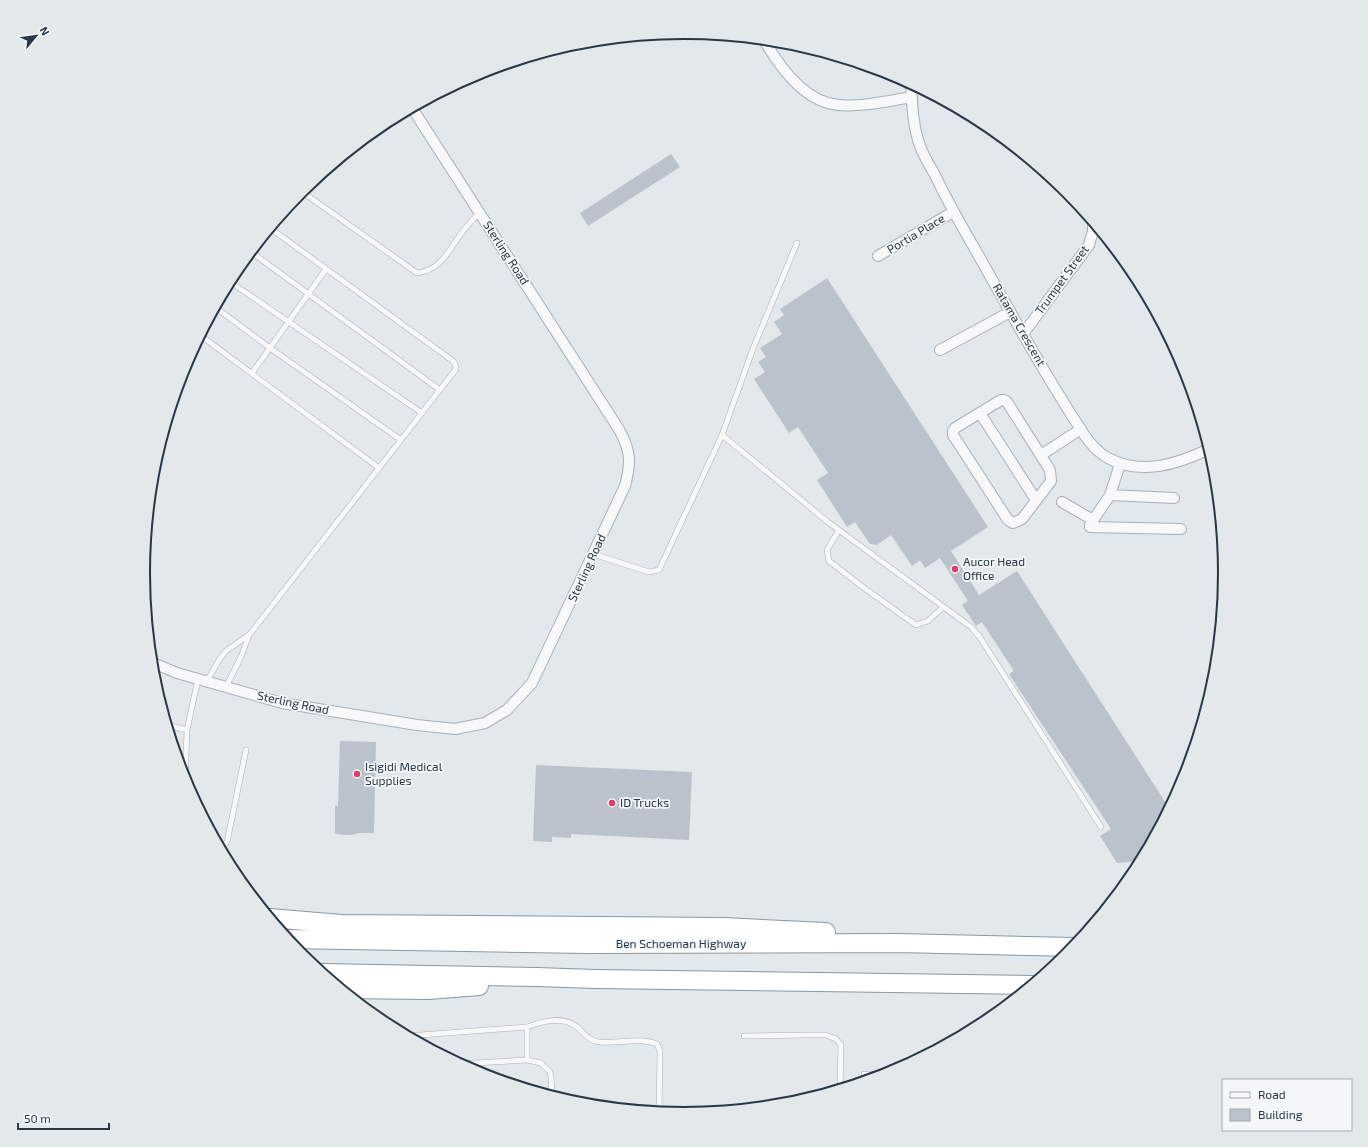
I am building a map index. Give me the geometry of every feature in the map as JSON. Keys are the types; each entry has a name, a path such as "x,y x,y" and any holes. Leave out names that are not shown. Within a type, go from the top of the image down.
{"highway":[{"path":"276,918 341,924"},
{"path":"281,925 341,924 723,927 832,932 898,943"},
{"name":"Ben Schoeman Highway","path":"295,939 588,944 898,943 1066,947"},
{"path":"330,973 603,979 1024,985"},
{"path":"349,989 428,990 502,984 537,977"}],"street":[{"path":"768,46 787,74 803,89 821,100 837,105 865,104 912,98"},
{"name":"Ratama Crescent","path":"911,90 915,124 920,146 953,212 1023,334 1081,429 1096,449 1107,458 1120,464 1136,467 1153,467 1175,463 1204,451"},
{"name":"Sterling Road","path":"158,665 177,673 282,703 417,725 455,729 485,722 507,710 532,683 626,486 630,469 630,457 620,431 415,112"},
{"name":"Portia Place","path":"878,256 953,212"},
{"name":"Trumpet Street","path":"1023,334 1089,245 1093,230"},
{"path":"940,350 1010,312"},
{"path":"1001,400 1004,400 1007,402 1041,455 1050,470 1051,481 1022,519 1013,523 1008,520 953,435 953,431 955,428 1001,400"},
{"path":"980,413 1036,500"},
{"path":"1041,455 1081,429"},
{"path":"1120,464 1110,495 1090,525 1091,528 1181,529"},
{"path":"1110,495 1174,498"},
{"path":"1062,502 1093,520"}],"lane":[{"path":"307,195 417,273 425,272 441,263 463,231 480,212"},
{"path":"226,687 241,657 250,634 456,369 453,361 274,231"},
{"path":"593,554 649,572 659,570 722,435 754,346 797,243"},
{"path":"255,255 440,390"},
{"path":"252,373 326,269"},
{"path":"235,285 422,413"},
{"path":"219,310 270,348 401,440"},
{"path":"204,338 379,468"},
{"path":"722,435 839,530 971,627 979,636 1101,827"},
{"path":"839,530 827,550 829,561 864,588 916,625 928,622 943,607"},
{"path":"186,766 187,730 202,680 226,651 250,634"},
{"path":"172,726 187,730"},
{"path":"223,845 226,842 246,750"},
{"path":"416,1035 527,1027 545,1021 567,1022 576,1026 582,1034 589,1039 598,1042 649,1041 657,1044 660,1051 659,1107"},
{"path":"527,1027 527,1060"},
{"path":"744,1036 806,1034 826,1035 836,1039 841,1045 840,1085"},
{"path":"474,1063 527,1060 541,1063 550,1072 552,1091"},
{"path":"864,1074 871,1074"}],"building":[{"path":"671,154 680,167 588,226 580,213"},
{"name":"Aucor Head Office","path":"827,278 988,527 951,551 979,595 1017,571 1166,803 1147,841 1133,862 1117,863 1100,836 1111,829 1009,674 1014,671 982,622 976,626 962,605 968,601 940,558 925,568 920,560 912,566 891,535 877,545 870,544 855,522 847,527 817,480 828,473 798,427 789,433 754,379 765,372 758,362 766,357 760,348 782,334 774,322 784,315 780,309"},
{"name":"Isigidi Medical Supplies","path":"340,741 376,742 374,833 343,835 335,833 335,806 338,806"},
{"name":"ID Trucks","path":"536,765 692,772 689,840 571,834 571,838 552,837 552,842 533,841"}],"place":[{"name":"Aucor Head Office","path":"955,569"},
{"name":"Isigidi Medical Supplies","path":"357,774"},
{"name":"ID Trucks","path":"612,803"}]}
